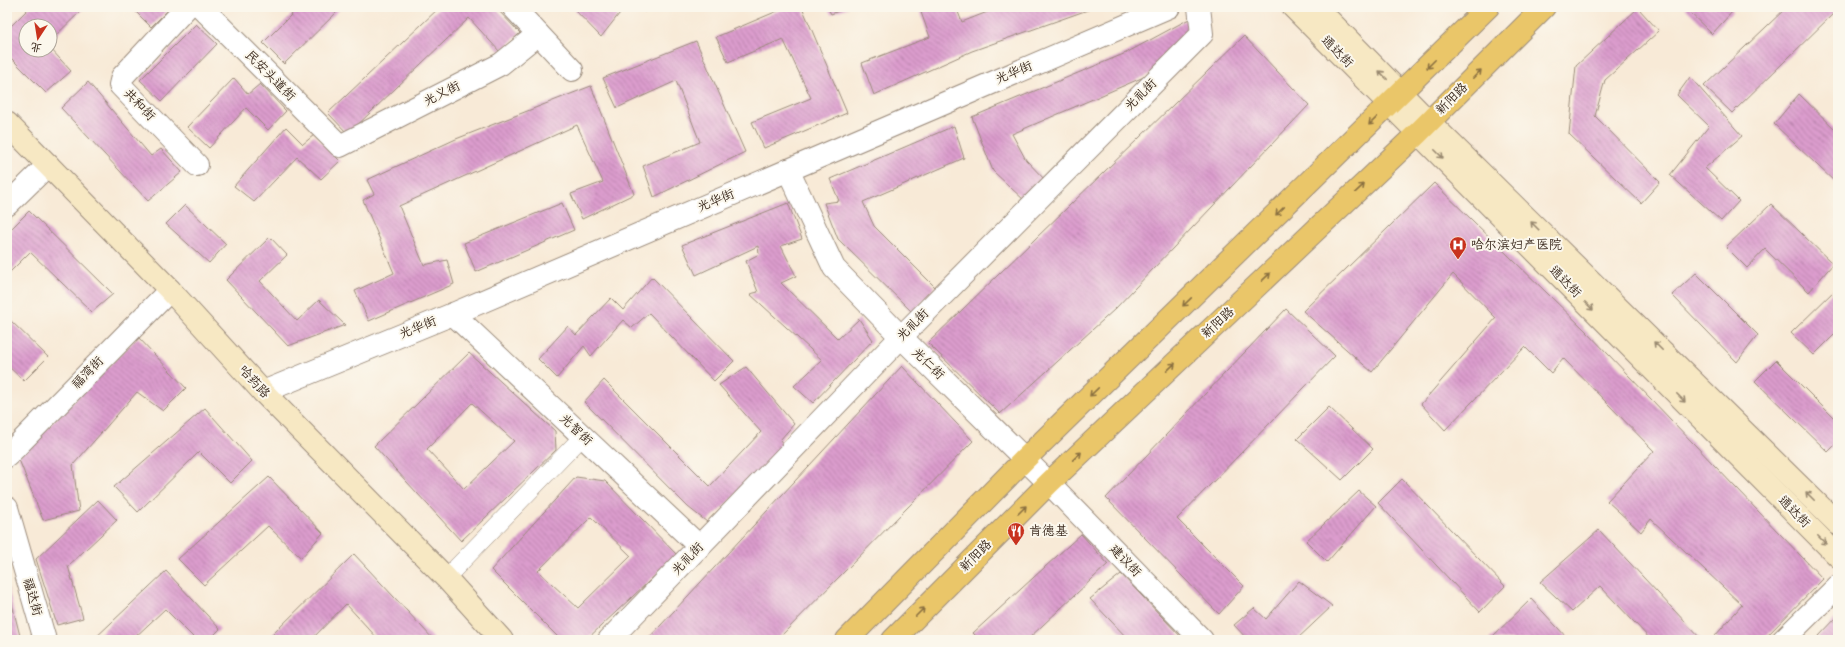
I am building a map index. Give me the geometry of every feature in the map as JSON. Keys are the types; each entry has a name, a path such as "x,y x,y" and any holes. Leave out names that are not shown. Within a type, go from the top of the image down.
{"main road":[{"name":"通达街","path":"1293,7 1396,99"},
{"name":"通达街","path":"1316,7 1396,99 1838,556"},
{"path":"847,640 1025,459 1396,99 1488,7"},
{"name":"新阳路","path":"893,640 1049,483 1423,127 1544,7"},
{"name":"哈药路","path":"7,123 170,290 263,392 446,578 502,640"},
{"name":"通达街","path":"1423,127 1838,524"}],"street":[{"name":"共和街","path":"187,7 122,77 120,85 197,165"},
{"name":"民安头道街","path":"201,7 340,146"},
{"path":"513,7 572,70"},
{"name":"光华街","path":"263,392 453,314 1169,7"},
{"name":"光礼街","path":"609,640 901,337 1202,34 1199,7"},
{"name":"光义街","path":"340,146 501,64 538,34"},
{"path":"7,205 48,165"},
{"name":"光仁街","path":"788,170 834,268 901,337 1049,483"},
{"name":"福湾街","path":"7,456 170,290"},
{"name":"光智街","path":"453,314 700,547"},
{"path":"446,578 583,436"},
{"name":"建议街","path":"1049,483 1202,640"},
{"name":"福达街","path":"7,508 45,640"},
{"path":"1783,640 1838,586"}],"building":[{"path":"30,7 85,7 58,33 58,18 19,18"},
{"path":"131,7 171,7 151,27"},
{"path":"299,7 342,7 284,64 263,43"},
{"path":"440,7 495,7 520,33 500,52 469,18 348,134 328,113"},
{"path":"572,7 621,7 623,9 601,37"},
{"path":"642,7 654,7 644,12"},
{"path":"787,7 802,7 847,113 764,148 752,122 811,98 783,39 728,62 716,37"},
{"path":"827,7 849,7 831,14"},
{"path":"919,7 956,7 962,22 1000,7 1096,7 972,51 874,95 862,63 930,37"},
{"path":"1684,7 1729,7 1733,11 1712,34"},
{"path":"1787,7 1838,7 1838,9 1732,113 1704,86"},
{"path":"1638,8 1659,31 1605,80 1595,116 1660,182 1641,203 1569,134 1576,66"},
{"path":"18,19 18,58 58,58 58,57 71,71 46,93 7,54 7,30"},
{"path":"1189,19 1194,30 1153,73 1012,134 1026,160 1046,181 1026,202 993,171 972,117 1126,53"},
{"path":"196,24 217,44 162,101 140,80"},
{"path":"1244,36 1309,105 1115,309 1000,414 928,343"},
{"path":"696,41 745,152 654,197 643,166 700,142 676,81 617,108 603,78"},
{"path":"1690,77 1742,136 1705,168 1739,201 1721,221 1670,175 1709,126 1677,95"},
{"path":"234,78 248,94 260,84 286,111 268,130 246,108 209,148 187,127"},
{"path":"88,82 151,156 161,149 182,172 148,201 61,108"},
{"path":"591,86 634,194 582,219 571,194 603,182 577,125 399,206 424,265 447,260 454,284 369,321 355,291 394,273 363,200 374,194 367,180 456,139"},
{"path":"1799,94 1838,132 1838,185 1774,124"},
{"path":"954,126 964,158 863,202 874,226 935,287 913,313 838,239 824,203 839,201 830,179"},
{"path":"286,127 303,144 314,135 340,161 321,179 297,157 254,202 234,186"},
{"path":"1434,183 1586,331 1823,579 1763,640 1719,640 1715,636 1742,605 1651,519 1641,532 1607,501 1654,451 1563,358 1551,373 1525,347 1445,430 1421,404 1496,318 1453,274 1372,372 1303,311"},
{"path":"562,203 574,230 476,272 464,243"},
{"path":"788,203 802,239 781,246 796,276 781,283 838,339 859,319 873,340 813,403 794,386 822,360 750,294 758,292 746,261 759,254 758,246 696,275 682,245"},
{"path":"1771,204 1833,264 1809,292 1765,249 1747,268 1726,247"},
{"path":"185,205 226,244 209,263 166,224"},
{"path":"29,211 113,294 92,312 30,252 7,275 7,233"},
{"path":"270,237 287,255 260,281 297,321 319,300 345,325 288,346 226,280"},
{"path":"1696,273 1758,335 1737,362 1672,295"},
{"path":"652,277 734,361 714,381 649,313 632,328 623,320 591,356 584,346 557,378 538,359 568,326 576,335 611,298 623,310"},
{"path":"1838,287 1838,331 1814,355 1791,333"},
{"path":"1286,309 1335,356 1177,519 1244,586 1219,614 1106,498"},
{"path":"7,317 48,357 24,381 7,365"},
{"path":"138,337 186,388 163,411 137,392 73,465 79,511 43,520 18,457"},
{"path":"469,353 555,431 556,450 461,541 374,446","holes":["472,403 514,441 464,489 427,449"]},
{"path":"1776,360 1838,422 1838,442 1828,452 1755,381"},
{"path":"902,366 973,441 777,640 647,640"},
{"path":"746,367 794,424 780,440 786,448 707,522 688,507 584,402 604,380 710,486 761,432 719,385"},
{"path":"1329,407 1373,449 1342,480 1297,439"},
{"path":"205,408 252,461 230,483 199,452 138,512 114,487"},
{"path":"269,477 323,533 301,558 268,526 204,585 178,559"},
{"path":"576,477 605,481 677,555 586,640 561,640 491,570","holes":["591,517 631,556 578,608 538,571"]},
{"path":"1402,479 1505,586 1480,612 1378,503"},
{"path":"1359,491 1376,506 1327,562 1306,541"},
{"path":"98,500 117,520 68,566 83,618 57,625 36,559"},
{"path":"1599,530 1702,640 1651,640 1600,586 1572,612 1540,582"},
{"path":"1081,534 1108,564 1027,640 980,640 973,633"},
{"path":"354,554 434,640 379,640 346,604 311,640 267,640"},
{"path":"166,571 220,629 209,640 196,640 165,609 132,640 93,640"},
{"path":"1121,574 1184,640 1129,640 1090,599"},
{"path":"1299,581 1332,606 1296,640 1248,640 1234,625 1254,608 1266,619"},
{"path":"8,588 21,640 7,640"},
{"path":"1531,599 1569,640 1489,640"},
{"path":"1838,616 1838,640 1821,640 1818,637"}],"place":[{"name":"哈尔滨妇产医院","path":"1458,260"},
{"name":"肯德基","path":"1016,546"}]}
